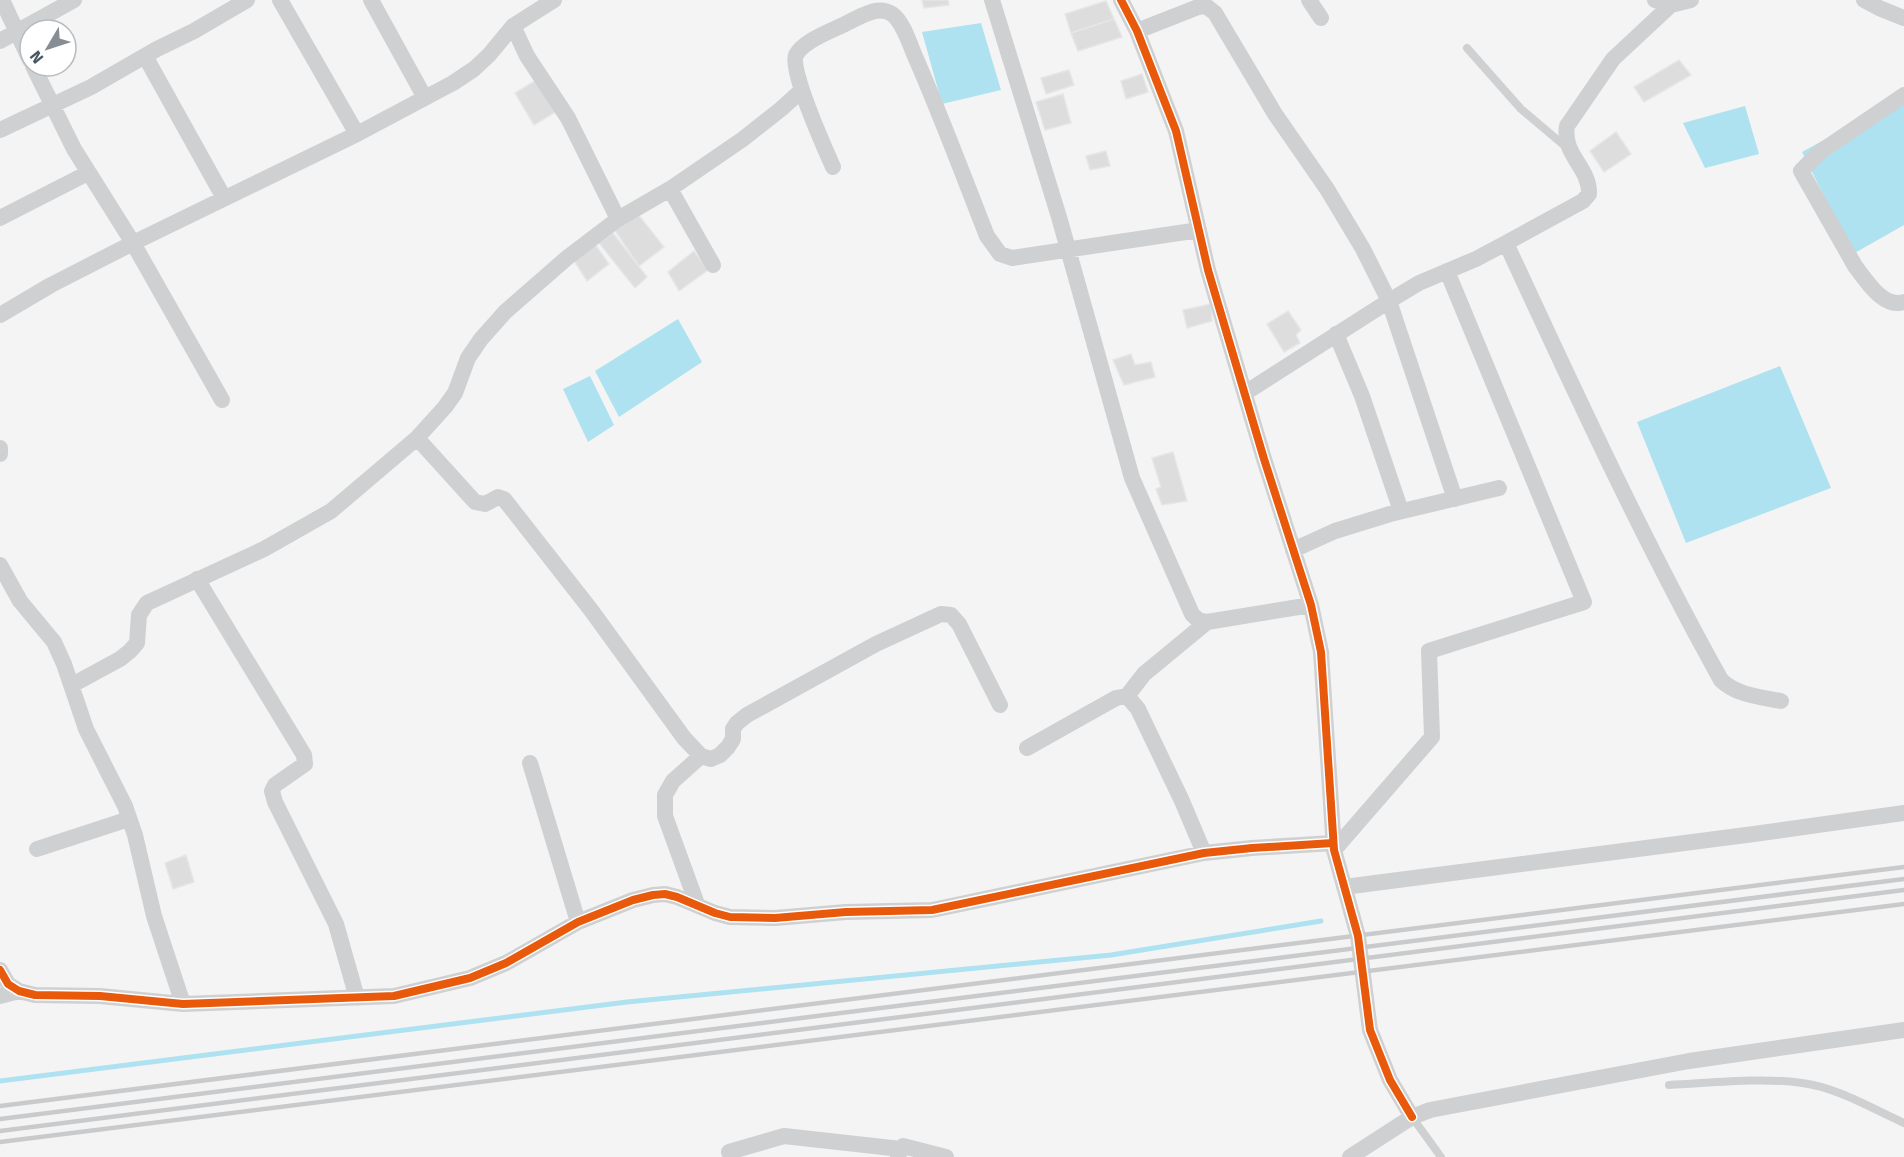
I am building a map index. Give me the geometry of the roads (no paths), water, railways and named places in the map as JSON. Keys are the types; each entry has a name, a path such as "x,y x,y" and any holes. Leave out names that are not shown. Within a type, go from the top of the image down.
{"street":[{"path":"2,0 17,32"},
{"path":"0,41 74,0"},
{"path":"0,129 91,87 247,0"},
{"path":"280,0 357,134"},
{"path":"371,0 425,98"},
{"path":"992,0 1069,250 1132,478 1192,614 1198,620 1207,622 1311,605"},
{"path":"1121,0 1137,31 1176,131 1208,270 1311,605 1321,652 1333,847 1358,936 1370,1030 1389,1080 1412,1117"},
{"path":"1309,0 1321,18"},
{"path":"1245,393 1419,283 1506,243 1583,201 1588,195 1589,186 1569,149 1565,136 1567,126 1613,59 1663,3 1691,0"},
{"path":"1864,0 1878,9 1904,18"},
{"path":"0,315 133,243 357,134 425,98 474,69 513,26 549,1"},
{"path":"1137,31 1198,7 1206,6 1215,14 1275,114 1328,189 1363,249 1389,301 1455,499"},
{"path":"832,167 802,90 795,65 795,56 805,44 869,13 882,10 893,15 902,26 987,236 1000,254 1012,258 1199,230"},
{"path":"513,26 527,56 568,118 618,219"},
{"path":"145,56 224,198"},
{"path":"39,78 74,149 133,243 222,400"},
{"path":"72,685 120,659 130,651 137,643 139,615 147,603 264,549 331,511 417,438 446,407 455,393 468,358 505,312 618,219 670,189 743,139 802,90"},
{"path":"1904,95 1820,152 1801,171 1855,266 1866,280 1888,301 1900,304 1904,302"},
{"path":"0,218 88,172"},
{"path":"670,189 713,265"},
{"path":"1506,243 1575,392 1683,612 1721,680 1736,691 1781,701"},
{"path":"0,996 19,992 35,995 100,996 183,1004 394,996 470,978 506,963 578,922 633,900 653,895 671,895 730,917 775,918 846,912 932,910 1204,853 1252,848 1333,847 1432,738 1429,651 1584,602 1447,271"},
{"path":"1336,334 1362,396 1401,512"},
{"path":"417,438 475,502 485,504 498,497 504,500 591,610 684,738 701,756 711,759 720,754 733,739 733,729 737,723 747,715 876,644 941,614 951,615 959,624 1000,705"},
{"path":"0,448 0,454"},
{"path":"1293,550 1335,531 1498,488"},
{"path":"0,565 20,601 54,642 72,685 86,729 125,806 154,916 183,1004"},
{"path":"197,579 304,755 305,764 275,785 272,791 278,808 336,924 357,998"},
{"path":"1027,748 1116,698 1126,696 1144,674 1207,622"},
{"path":"1126,696 1138,709 1204,853"},
{"path":"697,904 665,816 665,795 673,781 701,756"},
{"path":"530,764 578,922"},
{"path":"1344,887 1904,813"},
{"path":"38,849 129,819"},
{"path":"0,970 8,984 19,992"},
{"path":"1350,1157 1412,1117 1430,1110 1689,1061 1904,1030"},
{"path":"729,1152 784,1136 900,1153 903,1146 946,1157"}],"lane":[{"path":"1467,48 1521,109 1569,149"},
{"path":"1669,1085 1770,1081 1804,1083 1841,1094 1904,1123"},
{"path":"1412,1117 1441,1157"}],"water":[{"path":"981,23 1001,90 942,104 922,32"},
{"path":"1904,96 1904,225 1853,254 1802,152"},
{"path":"1745,106 1759,154 1705,168 1683,123"},
{"path":"678,319 702,362 619,417 595,371"},
{"path":"1780,366 1831,488 1686,543 1637,422"},
{"path":"590,376 614,425 588,442 563,389"}],"waterway":[{"path":"0,1081 627,1002 1111,955 1321,921"}],"railway":[{"path":"0,1106 1904,867"},
{"path":"0,1119 1904,879"},
{"path":"0,1131 1904,890"},
{"path":"0,1142 1904,904"}]}
